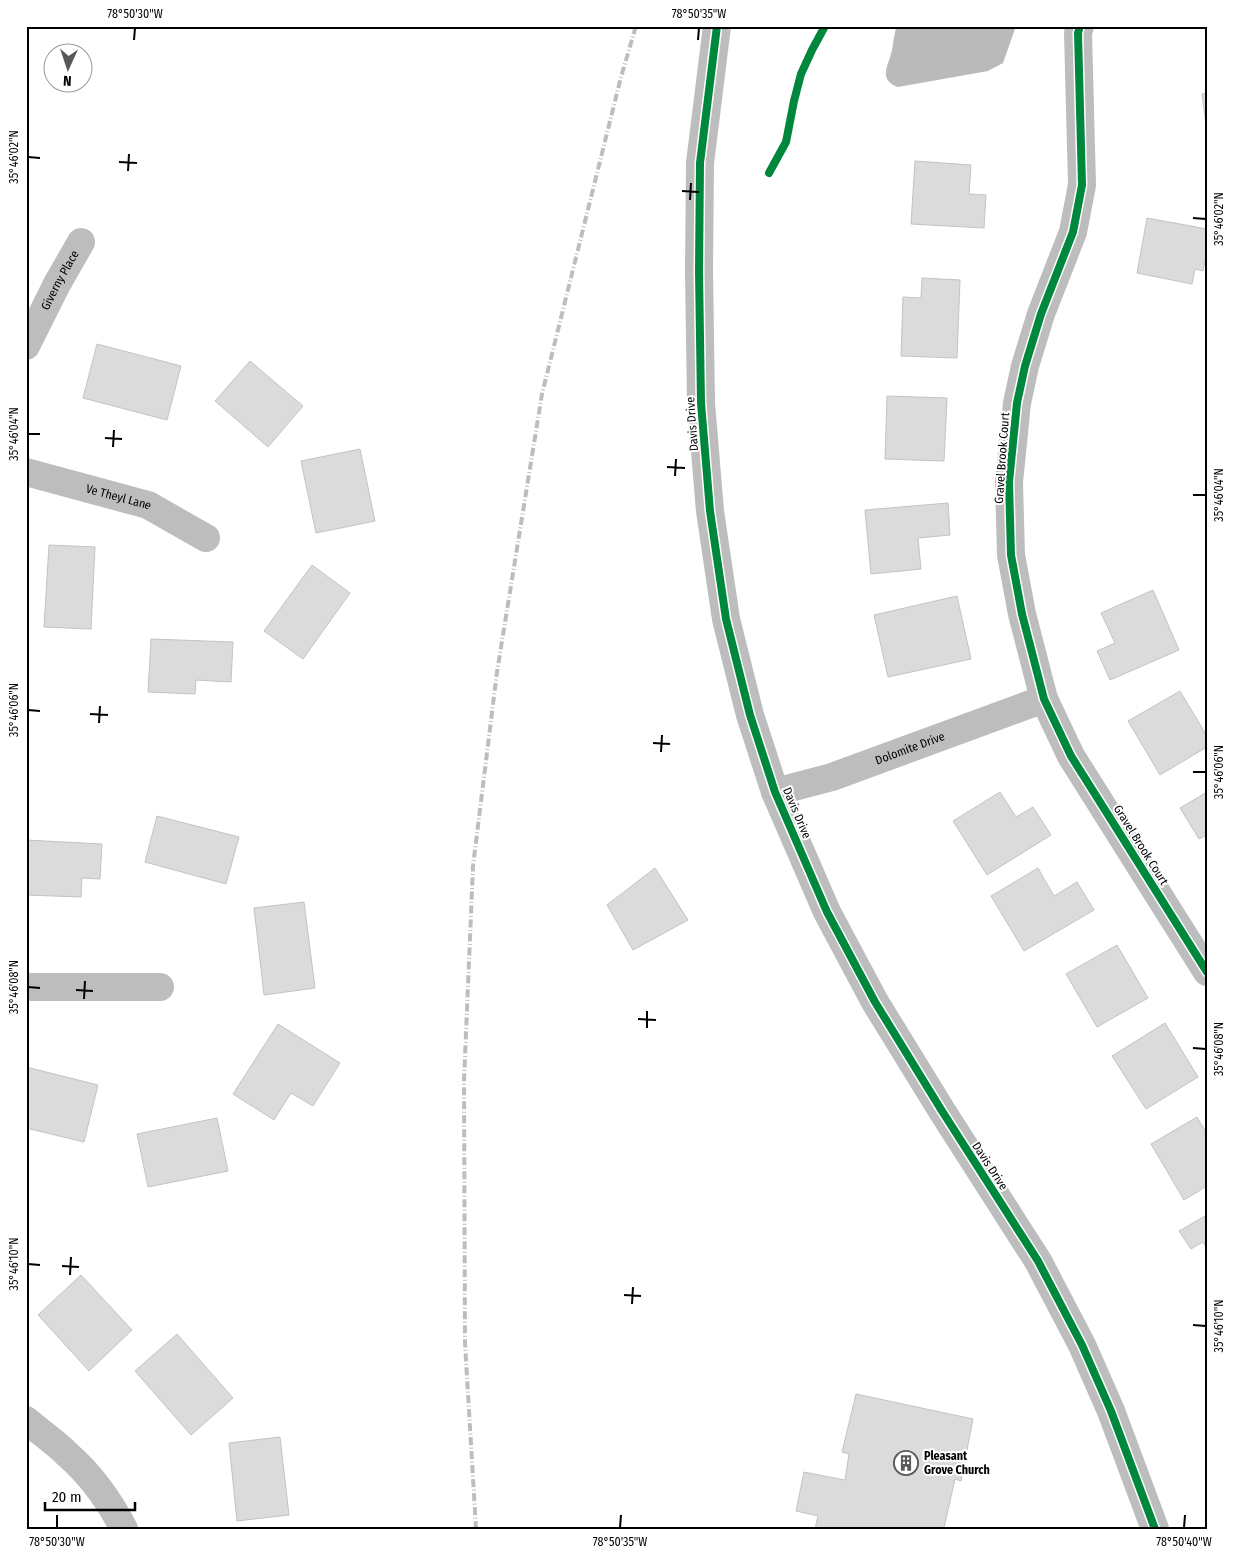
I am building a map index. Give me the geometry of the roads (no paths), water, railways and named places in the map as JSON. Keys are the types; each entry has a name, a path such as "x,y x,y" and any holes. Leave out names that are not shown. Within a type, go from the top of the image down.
{"street":[{"name":"Davis Drive","path":"717,26 700,163 701,403 710,512 726,619 750,715 775,792 827,912 870,994 1038,1261 1077,1336 1110,1411 1155,1529"},
{"name":"Gravel Brook Court","path":"1080,26 1078,33 1082,139 1081,192 1072,232 1041,314 1025,366 1017,402 1010,482 1011,555 1031,652 1044,699 1071,756 1200,943 1207,972"},
{"name":"Giverny Place","path":"26,346 57,284 81,242"},
{"name":"Ve Theyl Lane","path":"26,472 148,505 206,538"},
{"name":"Dolomite Drive","path":"775,792 847,772 1044,699"},
{"path":"26,987 160,987"},
{"path":"26,1420 69,1455 95,1485 115,1512 124,1529"}],"railway":[{"path":"476,1529 465,1343 464,1081 473,866 497,672 542,394 621,77 636,26"}],"place":[{"name":"Pleasant Grove Church","path":"906,1463"}]}
